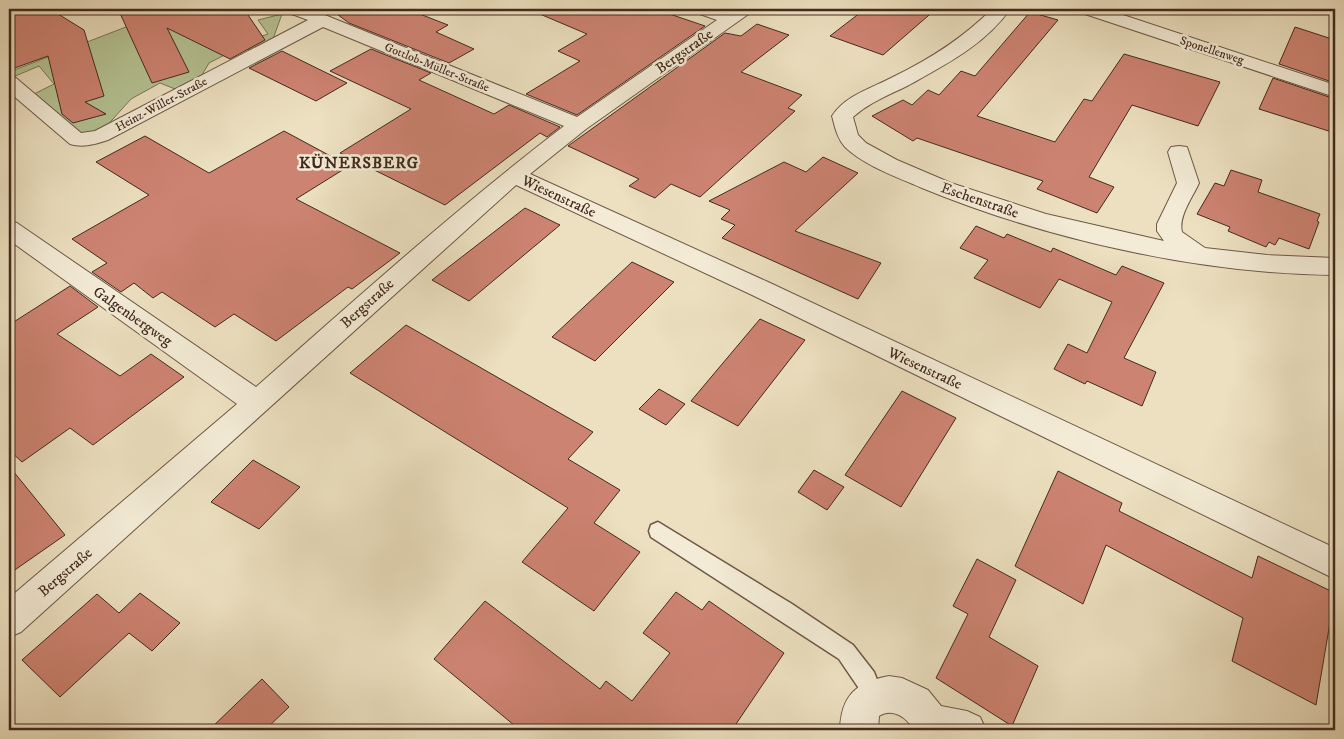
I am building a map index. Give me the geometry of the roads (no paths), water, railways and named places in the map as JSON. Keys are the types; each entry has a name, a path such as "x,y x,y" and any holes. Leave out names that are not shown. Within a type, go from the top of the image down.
{"street":[{"path":"703,9 737,14"},
{"name":"Eschenstraße","path":"1001,9 982,29 960,47 901,81 859,100 842,116 849,138 876,158 922,180 987,204 1125,242 1200,256 1286,267 1335,267"},
{"name":"Sponellenweg","path":"1088,9 1335,91"},
{"name":"Gottlob-Müller-Straße","path":"300,10 579,125"},
{"name":"Bergstraße","path":"9,620 257,403 439,238 514,175 579,125 737,14"},
{"name":"Heinz-Willer-Straße","path":"9,82 77,140 101,136 322,20"},
{"path":"1179,152 1188,183 1168,225 1168,234 1177,243 1200,256"},
{"name":"Wiesenstraße","path":"514,175 759,288 1335,564"},
{"name":"Galgenbergweg","path":"9,230 257,403"},
{"path":"866,714 888,693 906,696 921,706 932,727 967,730"}],"lane":[{"path":"658,531 785,610 846,652 862,673 866,714"}],"district":[{"name":"KÜNERSBERG","path":"359,162"}]}
